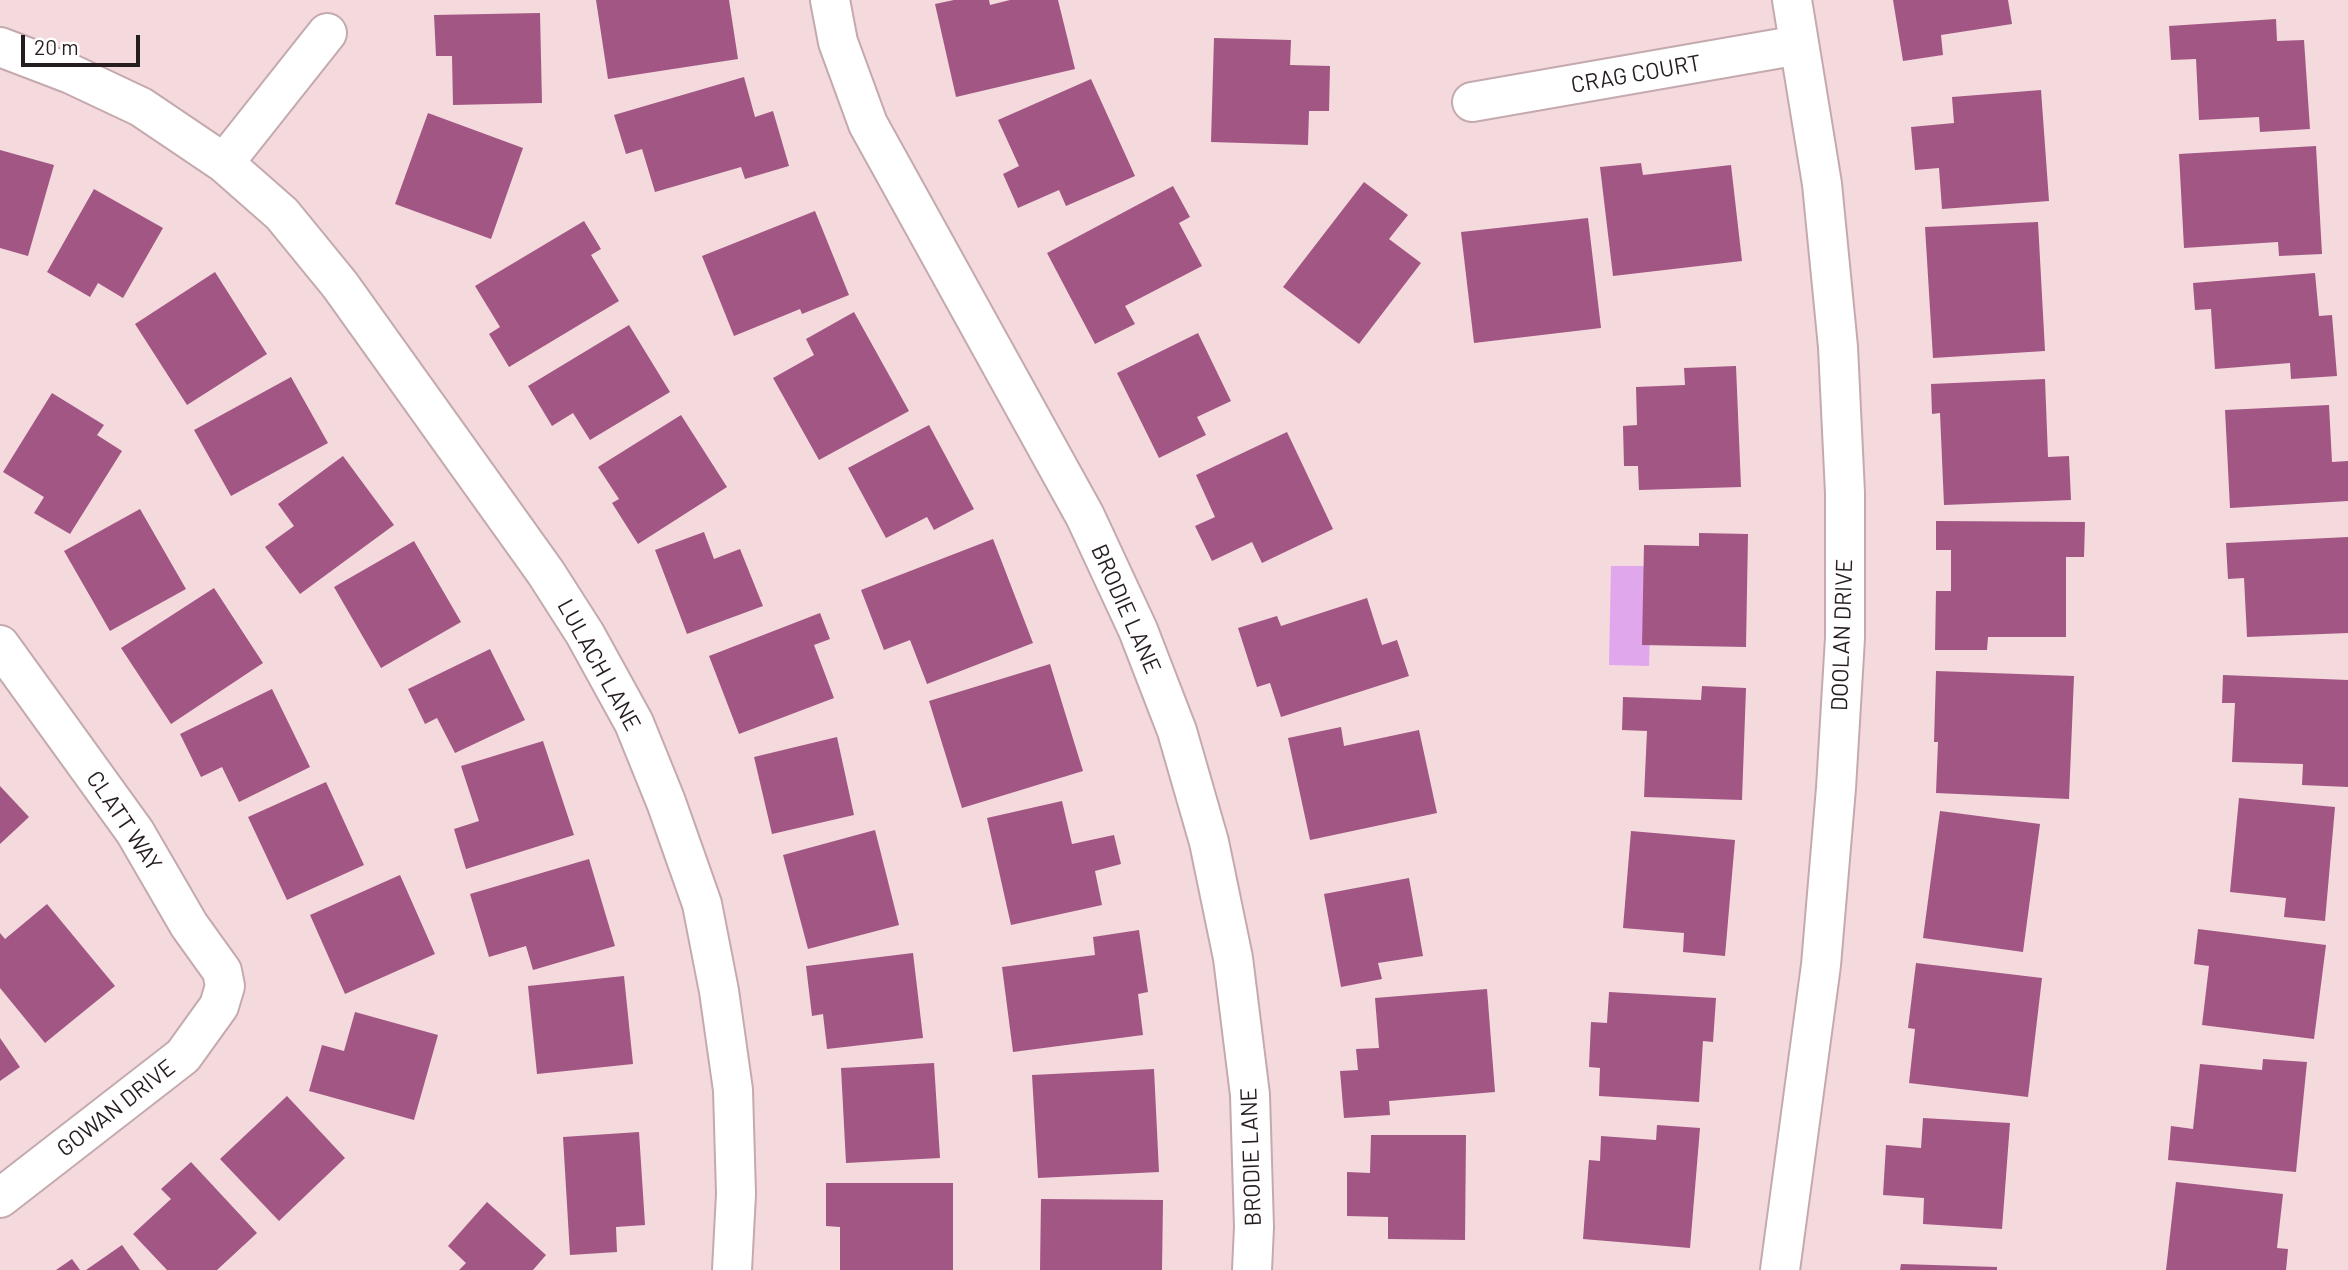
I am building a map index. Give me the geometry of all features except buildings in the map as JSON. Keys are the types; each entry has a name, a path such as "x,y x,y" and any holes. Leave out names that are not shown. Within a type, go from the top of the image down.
{"street":[{"name":"BRODIE LANE","path":"830,0 838,42 867,124 1085,516 1138,631 1177,731 1209,842 1233,958 1250,1095 1254,1227 1252,1270"},
{"name":"DOOLAN DRIVE","path":"1780,1270 1821,965 1836,788 1844,639 1845,493 1838,347 1822,184 1792,0"},
{"path":"224,163 327,33"},
{"name":"CRAG COURT","path":"1472,102 1800,45"},
{"name":"LULACH LANE","path":"0,47 71,74 141,107 224,163 282,214 340,285 546,573 585,634 634,723 666,802 702,904 719,991 733,1090 736,1194 732,1270"},
{"name":"CLATT WAY","path":"0,645 135,832 189,925 222,971 225,986 219,1006"},
{"name":"GOWAN DRIVE","path":"0,1198 183,1056 219,1006"}],"shaded area":[{"path":"1611,566 1652,566 1649,666 1609,665"}]}
